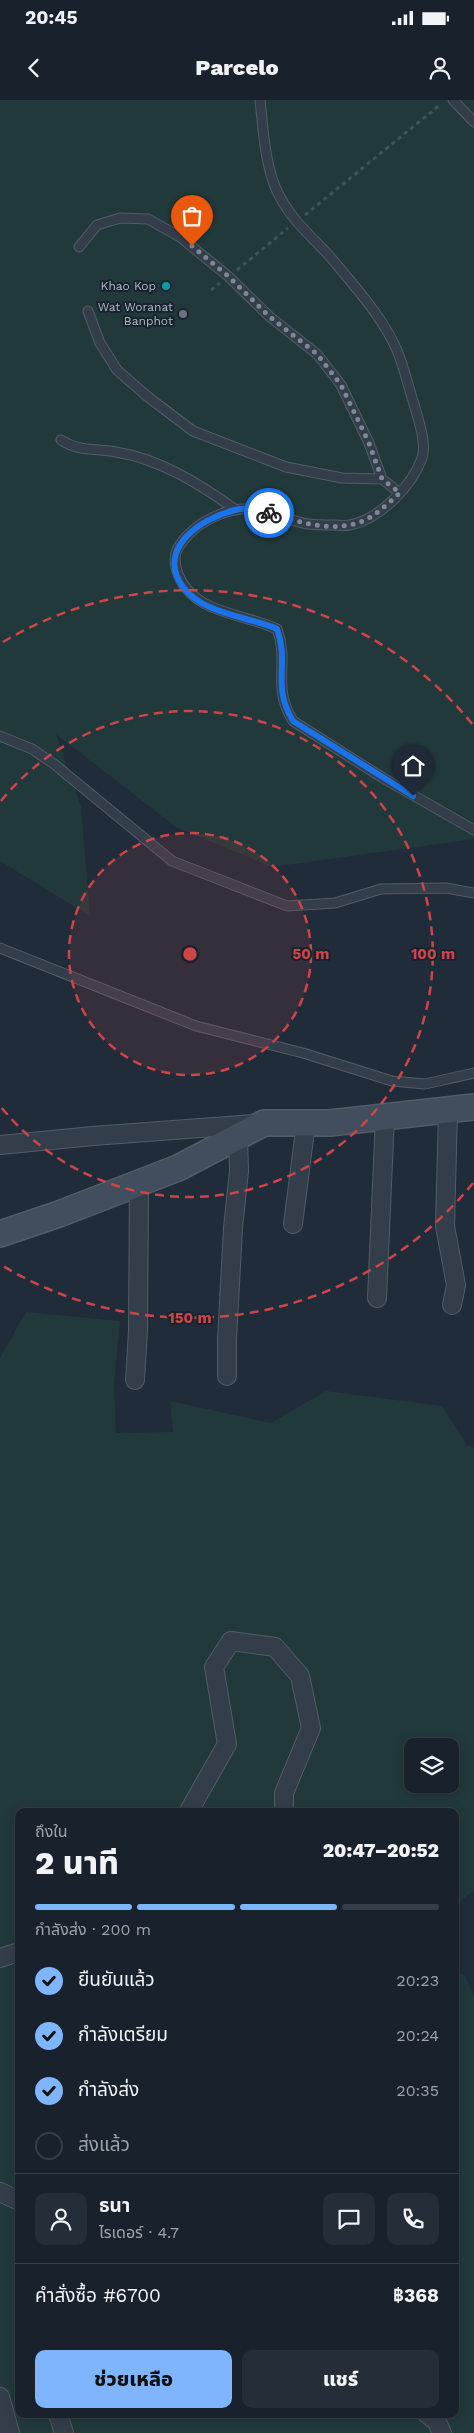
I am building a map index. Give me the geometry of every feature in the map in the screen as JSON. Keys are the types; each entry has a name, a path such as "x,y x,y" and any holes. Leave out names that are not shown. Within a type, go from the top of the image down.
{"street":[{"path":"0,1145 264,1123 306,1123 385,1117 474,1107"},
{"path":"448,1111 446,1226 456,1285 452,1305"},
{"path":"377,1298 385,1117"},
{"path":"0,1234 178,1168 264,1123"},
{"path":"293,1224 306,1123"},
{"path":"228,1376 227,1340 232,1228 239,1171 238,1137"},
{"path":"135,1380 138,1331 139,1182"},
{"path":"191,1808 227,1744 214,1667 230,1641 275,1646 300,1676 311,1728 284,1793 284,1808"},
{"path":"0,1958 15,1953"},
{"path":"0,2192 15,2198"},
{"path":"0,2397 10,2433"},
{"path":"59,2418 64,2433"},
{"path":"432,2418 437,2422 442,2433"}],"lane":[{"path":"260,100 268,160 276,190 296,223 330,258 374,310 396,348 421,428 423,456 414,475 400,493 367,519 350,526 308,524 252,509 236,510 194,528 178,545 174,564 183,586 198,600 230,614 277,629 282,643 280,686 284,707 293,721 383,778 474,830"},
{"path":"453,100 474,122"},
{"path":"79,247 97,224 120,218 148,219 180,237 228,276 270,317 317,354 341,385 369,443 382,479 400,493"},
{"path":"88,311 100,343 117,370 148,397 193,431 286,466 342,478 382,479"},
{"path":"60,440 83,450 116,452 163,466 206,488 236,510"},
{"path":"0,736 32,749 54,764 172,860 287,906 335,903 381,890 446,888 474,893"},
{"path":"0,948 196,1026 303,1052 392,1081 425,1084 474,1072"}],"path":[{"path":"211,290 446,100"}],"green space":[{"path":"0,100 474,100 474,839 272,867 176,827 56,734 81,807 90,916 0,861"},
{"path":"26,1312 120,1321 114,1384 116,1433 173,1432 170,1401 271,1423 326,1391 442,1406 467,1445 474,1447 474,1890 459,1903 459,1808 15,1808 15,2418 459,2418 459,1973 465,1976 474,1996 474,2433 0,2433 0,1358"}],"way so far":[{"path":"192,246 228,276 270,317 317,354 341,385 369,443 382,479 400,493 367,519 350,526 308,524 269,513"}],"place":[{"name":"Khao Kop","path":"166,286"},
{"name":"Wat Woranat Banphot","path":"183,314"}],"route":[{"path":"269,513 252,509 236,510 194,528 178,545 174,564 183,586 198,600 230,614 277,629 282,643 280,686 284,707 293,721 413,796"}]}
